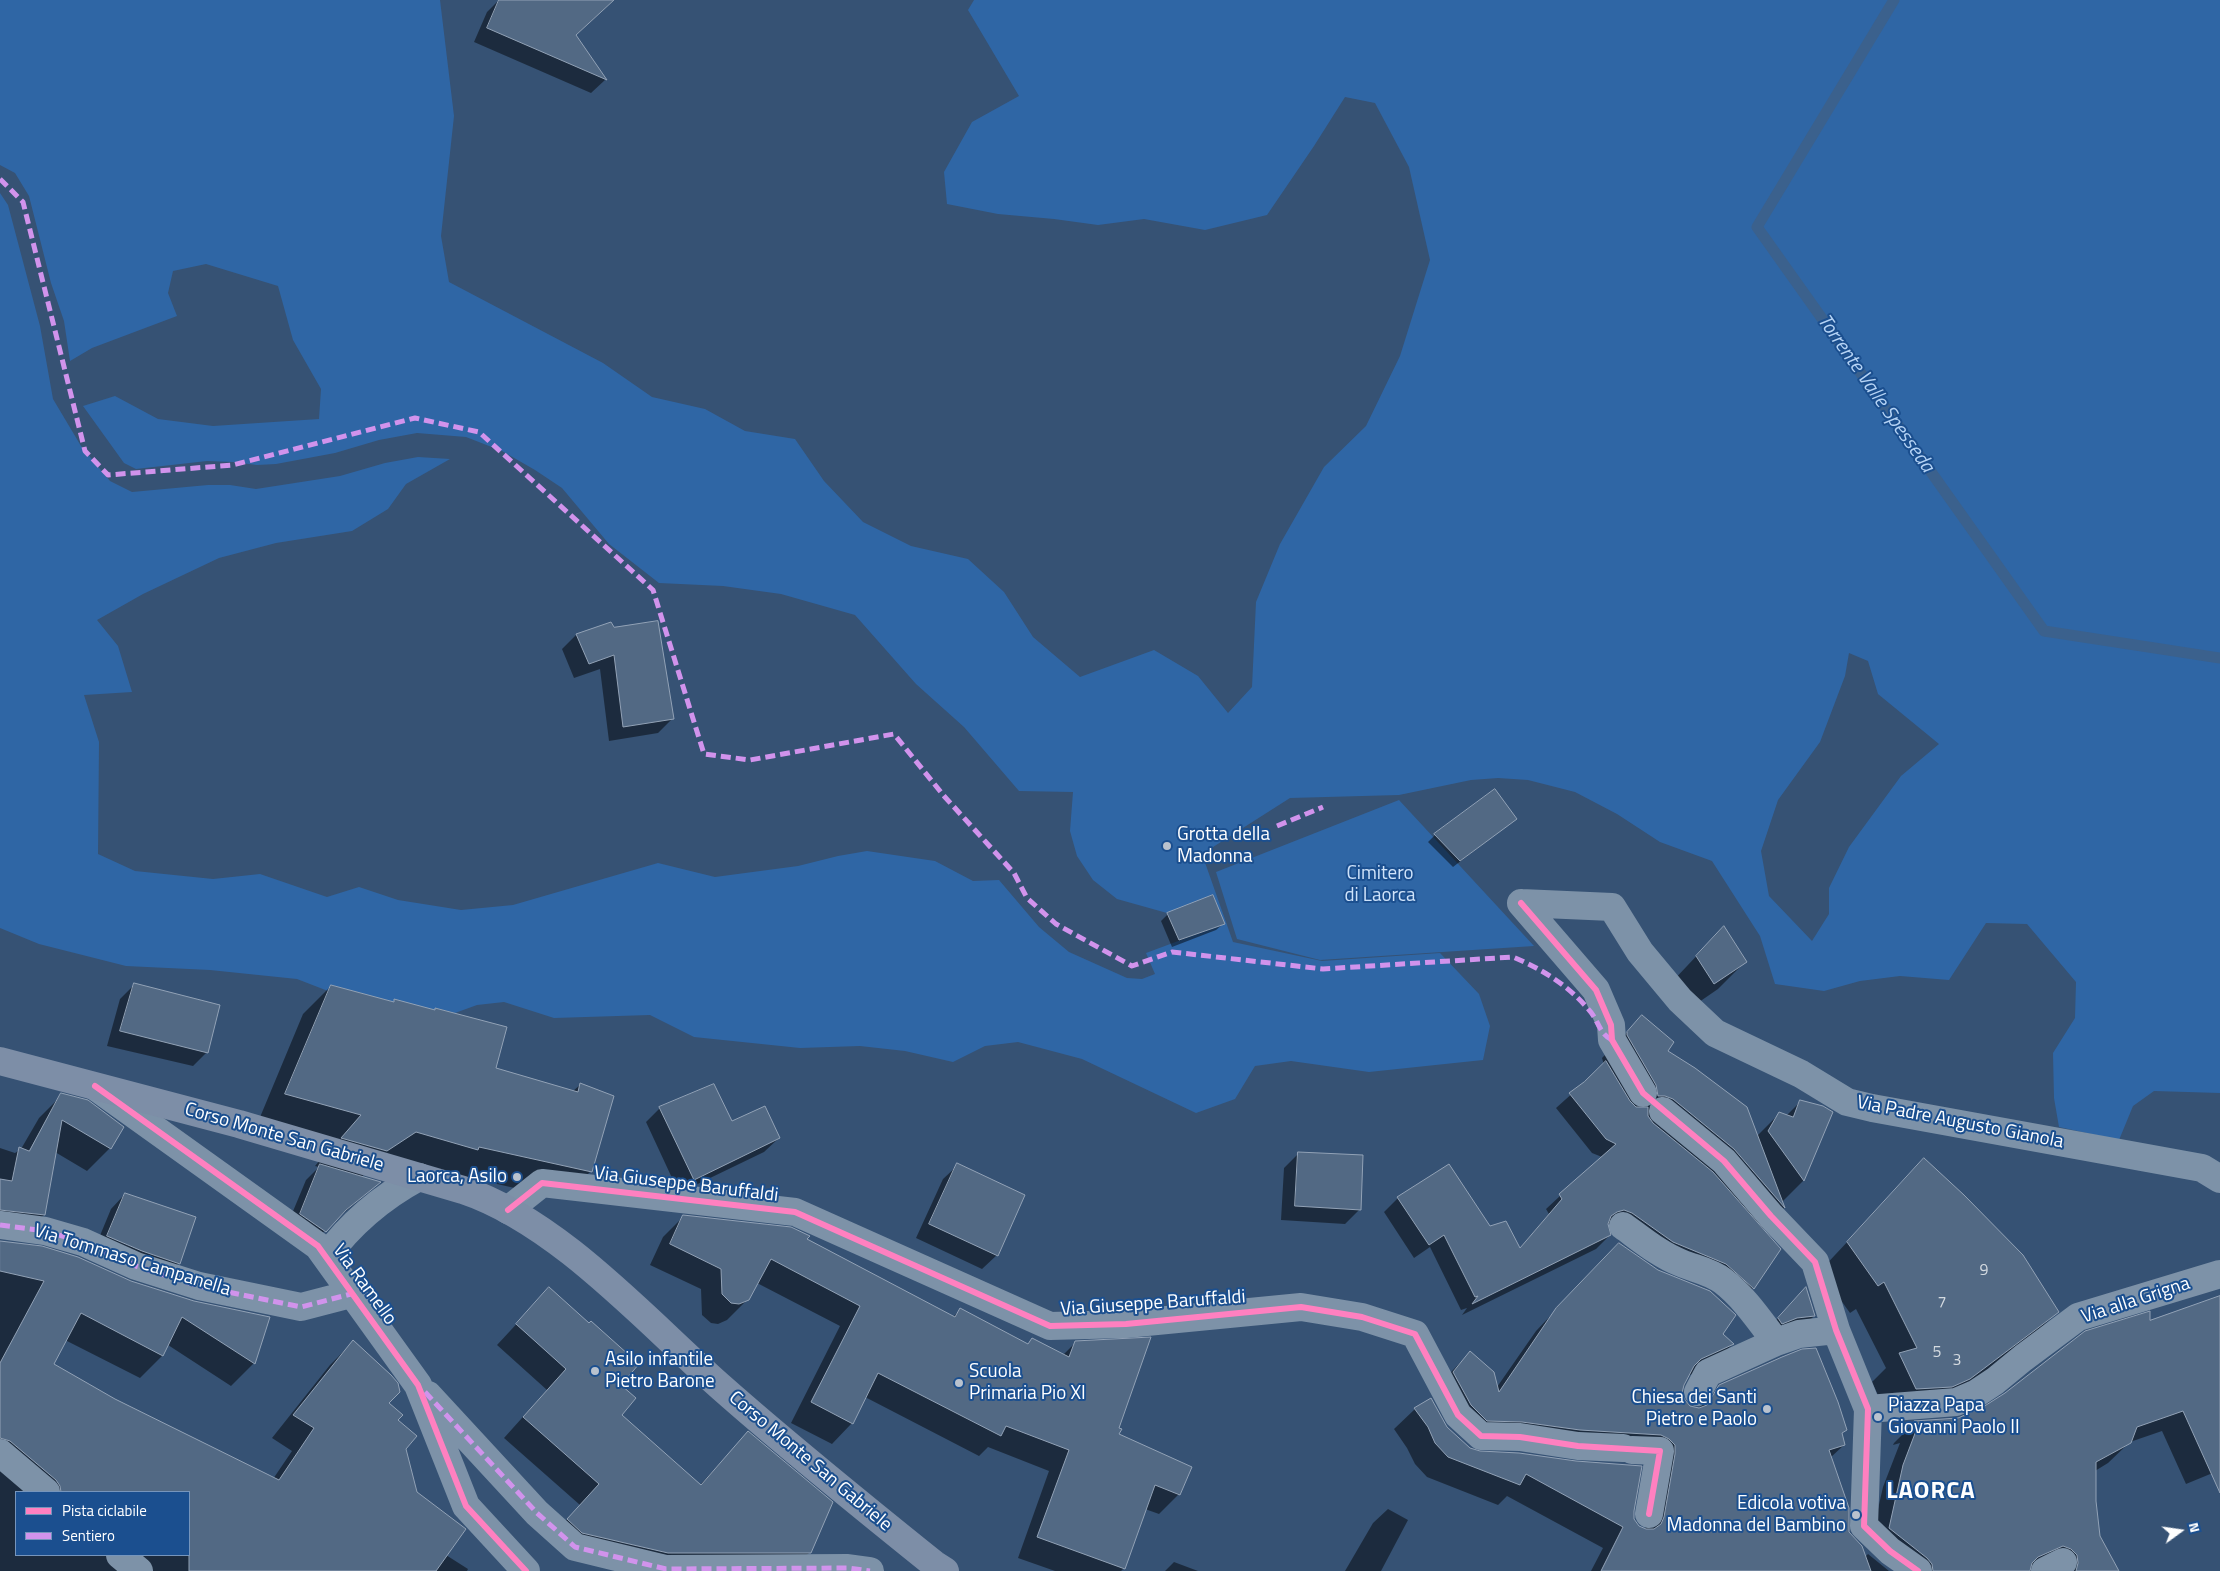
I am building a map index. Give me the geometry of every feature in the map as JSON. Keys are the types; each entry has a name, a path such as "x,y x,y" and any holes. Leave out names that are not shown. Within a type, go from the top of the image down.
{"main road":[{"name":"Corso Monte San Gabriele","path":"0,1061 239,1124 481,1196 508,1210 583,1263 796,1452 945,1571"}],"street":[{"name":"Via Padre Augusto Gianola","path":"1836,1330 1816,1262 1771,1216 1724,1161 1653,1102 1612,1040 1611,1025 1596,990 1521,903 1612,907 1640,952 1680,1000 1715,1033 1801,1074 1847,1102 2202,1168 2220,1179"},
{"name":"Via Ramello","path":"95,1086 318,1246 418,1385 466,1506 526,1571"},
{"path":"326,1257 352,1226 393,1191 419,1177"},
{"name":"Via Giuseppe Baruffaldi","path":"508,1210 542,1183 794,1212 1050,1326 1126,1324 1301,1307 1362,1316 1415,1334 1458,1415 1481,1436 1520,1437 1578,1446 1660,1451 1649,1514"},
{"name":"Via Tommaso Campanella","path":"0,1225 45,1231 83,1242 136,1266 199,1286 301,1307 351,1294"},
{"path":"1623,1226 1680,1263 1707,1272 1723,1281 1754,1313 1776,1342"},
{"name":"Via alla Grigna","path":"1868,1410 1956,1402 1977,1393 1995,1381 2078,1317 2220,1274"},
{"path":"1698,1392 1708,1373 1776,1342 1799,1334 1836,1330 1868,1410 1864,1526 1890,1551 1918,1571"},
{"path":"418,1385 537,1513 575,1547 666,1568 839,1568 870,1571"},
{"path":"0,1453 45,1491"},
{"path":"121,1556 139,1571"}],"green space":[{"path":"0,0 440,0 454,116 441,236 449,282 603,363 652,397 705,409 745,431 795,439 824,481 863,522 911,546 968,559 1004,592 1033,637 1080,677 1154,650 1198,676 1228,713 1252,687 1256,602 1280,544 1324,467 1366,426 1400,356 1430,260 1409,167 1375,103 1345,97 1267,215 1205,230 1144,219 1098,225 998,214 947,204 944,172 972,122 1019,96 968,10 974,0 2220,0 2220,1093 2154,1091 2133,1106 2119,1140 2059,1127 2054,1098 2053,1053 2075,1018 2076,982 2027,924 1986,923 1949,980 1900,976 1860,981 1824,991 1775,984 1760,936 1712,861 1660,842 1617,814 1575,792 1528,780 1498,778 1471,780 1399,795 1290,798 1202,854 1233,942 1322,961 1440,953 1479,994 1490,1026 1483,1060 1369,1072 1291,1061 1255,1066 1235,1099 1196,1113 1082,1059 1018,1042 985,1046 953,1062 905,1051 860,1046 800,1048 694,1037 650,1015 554,1018 504,1002 477,1005 455,1013 394,1000 394,1002 331,985 328,991 297,979 210,970 126,966 39,944 0,928 0,193 8,205 40,326 53,399 81,446 110,481 132,492 208,485 230,485 256,489 340,476 385,463 418,457 450,459 406,484 388,509 352,531 276,543 219,558 143,594 97,620 118,646 132,692 84,695 99,742 98,854 135,871 213,879 260,874 327,897 359,887 398,900 461,910 513,905 658,863 715,877 798,866 867,851 935,861 973,881 999,880 1039,927 1069,952 1127,978 1142,979 1155,974 1146,953 1224,924 1213,895 1167,913 1117,899 1093,880 1077,856 1070,831 1073,792 1019,791 964,727 916,684 855,615 781,594 723,586 659,583 609,544 562,488 502,451 466,437 417,433 379,440 335,453 276,464 257,465 207,461 136,469 124,463 83,406 115,396 158,419 213,426 319,419 321,389 293,340 278,286 206,264 173,271 168,293 177,316 92,348 70,361 64,321 51,283 29,196 15,173 0,165","holes":["1849,653 1868,661 1878,694 1939,744 1901,776 1849,847 1829,888 1829,914 1812,941 1769,896 1761,851 1778,800 1820,742 1845,676"]},
{"name":"Cimitero di Laorca","path":"1399,800 1534,946 1320,960 1237,939 1216,872"}],"building":[{"path":"499,0 614,0 576,35 607,80 487,28"},
{"path":"658,621 674,719 623,727 614,655 589,664 576,634 611,622 614,627"},
{"path":"1495,789 1517,819 1460,861 1434,834"},
{"path":"1213,895 1225,924 1179,940 1167,913"},
{"path":"1724,926 1747,962 1714,984 1696,956"},
{"path":"134,983 220,1005 208,1053 120,1031"},
{"path":"331,985 394,1002 394,999 507,1027 496,1068 578,1092 580,1083 614,1096 592,1172 479,1147 478,1150 416,1132 387,1151 341,1138 361,1115 285,1094"},
{"path":"1642,1015 1674,1042 1668,1051 1695,1068 1747,1107 1785,1208 1734,1149 1673,1099 1658,1096 1656,1085 1627,1035 1627,1032"},
{"path":"1606,1061 1630,1101 1636,1107 1648,1107 1648,1116 1653,1123 1713,1172 1781,1249 1754,1289 1726,1264 1673,1242 1632,1213 1624,1210 1611,1216 1608,1224 1611,1235 1472,1304 1478,1296 1475,1297 1444,1235 1429,1245 1397,1197 1449,1164 1490,1226 1506,1221 1520,1248 1562,1199 1559,1194 1616,1144 1606,1139 1569,1093"},
{"path":"714,1084 732,1121 765,1106 780,1138 694,1180 659,1107"},
{"path":"61,1093 88,1100 124,1127 111,1149 62,1120 45,1215 0,1210 0,1179 12,1181 19,1147 29,1151"},
{"path":"1800,1100 1823,1106 1833,1112 1804,1181 1768,1131 1779,1112 1793,1117"},
{"path":"1298,1152 1363,1155 1361,1210 1295,1206"},
{"path":"1924,1158 1964,1195 2023,1255 2059,1312 1970,1379 1952,1387 1916,1389 1899,1353 1917,1348 1884,1282 1878,1286 1847,1242"},
{"path":"957,1163 1025,1195 998,1256 929,1224"},
{"path":"320,1164 381,1182 346,1210 326,1232 300,1214"},
{"path":"125,1193 196,1217 180,1264 107,1236"},
{"path":"683,1215 791,1227 810,1236 807,1239 955,1317 960,1308 1028,1344 1032,1338 1069,1357 1075,1341 1151,1337 1119,1428 1122,1429 1119,1434 1192,1467 1180,1495 1155,1485 1125,1569 1037,1537 1069,1450 1006,1426 1001,1436 878,1373 853,1424 811,1402 860,1306 771,1259 749,1300 739,1304 731,1303 722,1294 721,1269 670,1244"},
{"path":"0,1241 42,1246 78,1257 131,1281 194,1301 270,1317 255,1364 182,1317 163,1356 81,1313 54,1364 115,1399 279,1480 314,1428 293,1415 353,1340 398,1383 400,1392 389,1403 403,1415 398,1420 417,1436 406,1449 417,1492 466,1529 436,1571 189,1571 190,1491 61,1491 56,1480 10,1441 0,1438 0,1363 44,1281 0,1271"},
{"path":"1619,1243 1658,1270 1710,1291 1736,1315 1723,1334 1734,1344 1701,1359 1694,1366 1684,1385 1682,1393 1690,1406 1699,1408 1707,1405 1719,1385 1802,1349 1816,1348 1847,1430 1842,1433 1845,1445 1829,1450 1849,1508 1849,1532 1862,1546 1871,1571 1601,1571 1623,1527 1526,1474 1520,1485 1448,1457 1435,1443 1428,1427 1414,1408 1431,1398 1447,1427 1470,1448 1480,1451 1519,1453 1576,1461 1642,1466 1634,1519 1639,1526 1646,1529 1654,1529 1661,1524 1664,1517 1675,1454 1675,1445 1669,1439 1661,1435 1580,1430 1522,1422 1487,1421 1471,1405 1453,1372 1470,1351 1494,1372 1499,1392 1556,1308"},
{"path":"549,1287 639,1364 621,1385 636,1398 622,1415 701,1485 748,1431 833,1502 811,1553 668,1553 582,1533 567,1519 599,1484 523,1417 566,1369 516,1324"},
{"path":"1806,1287 1815,1316 1797,1318 1782,1324 1778,1318"},
{"path":"2220,1296 2220,1493 2183,1411 2137,1427 2131,1443 2096,1462 2096,1501 2100,1536 2119,1571 2076,1571 2077,1555 2071,1549 2063,1546 2038,1557 2032,1563 2030,1571 1933,1571 1932,1564 1927,1558 1889,1528 1903,1465 1919,1423 1913,1425 1914,1421 1958,1418 1983,1407 2005,1393 2085,1331 2150,1311 2150,1320"}],"waterway":[{"name":"Torrente Valle Spesseda","path":"1894,0 1757,227 2044,631 2220,658"}],"marked path":[{"path":"0,179 23,202 85,451 108,475 233,465 415,418 479,432 653,590 704,754 750,760 894,734 944,796 1014,873 1027,898 1056,924 1132,966 1172,952 1323,969 1513,957 1545,973 1573,993 1592,1014 1604,1034 1612,1040"},
{"path":"1277,826 1323,807"},
{"path":"0,1225 45,1231 83,1242 136,1266 199,1286 301,1307 351,1294"},
{"path":"425,1392 537,1513 575,1547 666,1569 848,1568 870,1571"}],"cycle path":[{"path":"1521,903 1596,990 1611,1025 1612,1040 1643,1093 1724,1161 1771,1216 1815,1262 1836,1330 1868,1409 1864,1526 1890,1551 1918,1571"},
{"path":"95,1086 318,1246 418,1385 466,1506 526,1571"},
{"path":"508,1210 542,1183 795,1212 1050,1326 1126,1324 1301,1307 1362,1317 1415,1334 1458,1415 1481,1436 1520,1437 1578,1446 1660,1451 1649,1514"}],"place":[{"name":"Grotta della Madonna","path":"1167,846"},
{"name":"Laorca, Asilo","path":"517,1177"},
{"name":"Asilo infantile Pietro Barone","path":"595,1371"},
{"name":"Scuola Primaria Pio XI","path":"959,1383"},
{"name":"Chiesa dei Santi Pietro e Paolo","path":"1767,1409"},
{"name":"Piazza Papa Giovanni Paolo II","path":"1878,1417"},
{"name":"Edicola votiva Madonna del Bambino","path":"1856,1515"}],"district":[{"name":"LAORCA","path":"1931,1492"}]}
